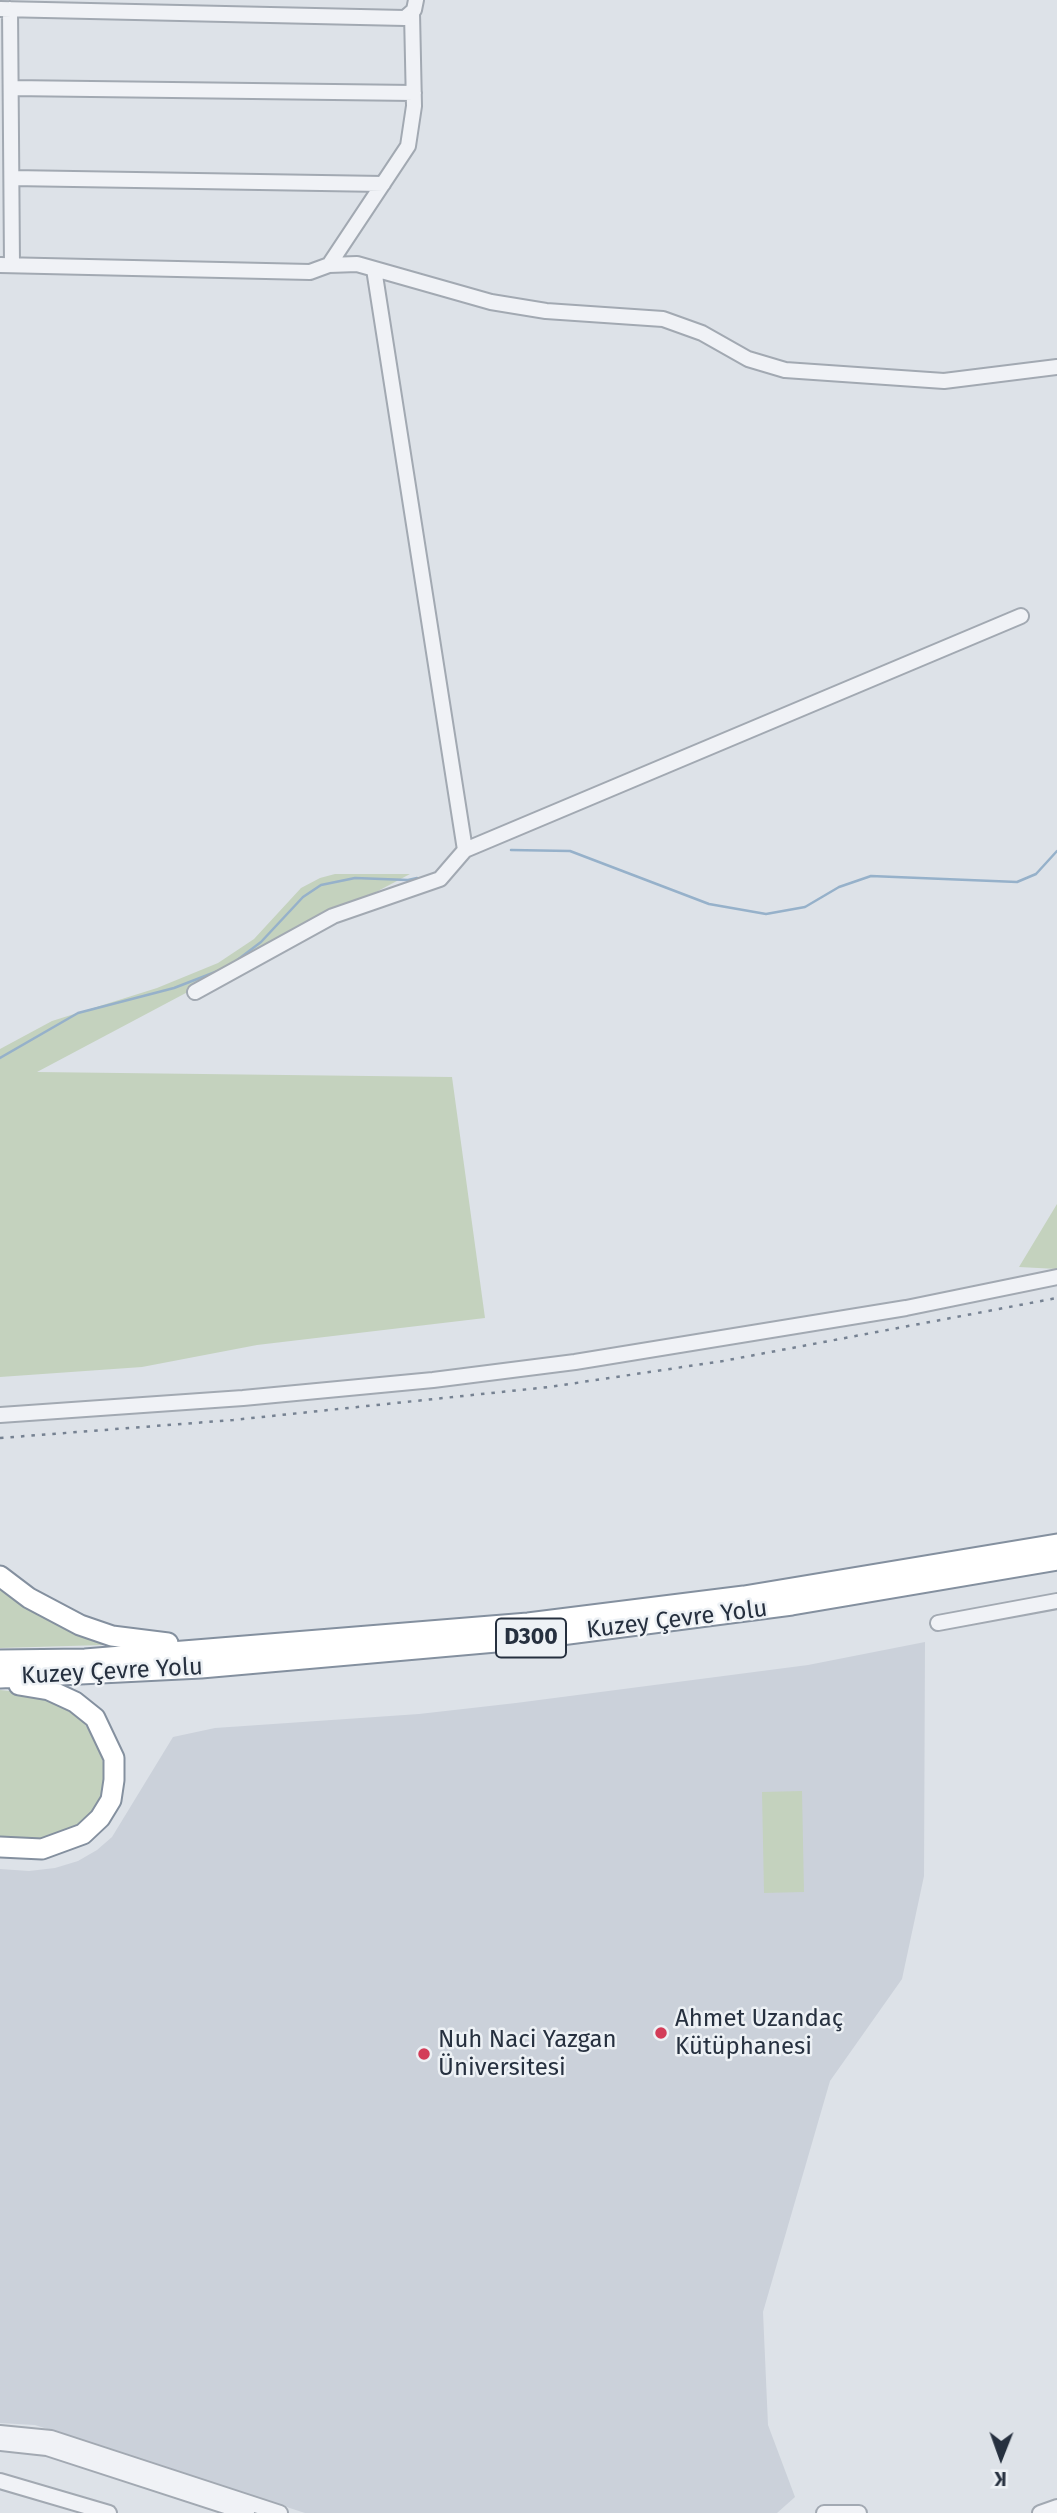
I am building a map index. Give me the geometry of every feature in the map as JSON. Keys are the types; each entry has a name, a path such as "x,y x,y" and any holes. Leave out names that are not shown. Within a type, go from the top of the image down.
{"highway":[{"name":"Kuzey Çevre Yolu","path":"0,1660 85,1659 528,1623 744,1596 1057,1544"},
{"name":"Kuzey Çevre Yolu","path":"0,1678 215,1667 530,1639 792,1605 1057,1560"},
{"path":"0,1576 52,1612 112,1636 190,1644 354,1639"},
{"path":"0,1684 49,1690 75,1702 94,1718 106,1737 114,1758 114,1780 105,1809 83,1834 42,1849 0,1847"}],"street":[{"path":"414,7 405,18 5,9 11,88 12,178 6,265 310,271 329,265 357,264 432,288 491,302 558,312 663,319 702,333 748,359 785,370 944,381 1057,367"},
{"path":"329,265 408,146 414,93 414,7"},
{"path":"11,88 414,93"},
{"path":"12,178 383,184"},
{"path":"374,269 465,850"},
{"path":"195,992 333,916 440,879 465,850 1020,616"},
{"path":"0,1415 243,1398 562,1364 892,1310 1057,1277"},
{"path":"939,1623 1057,1601"},
{"path":"0,2433 51,2438 280,2513"},
{"path":"0,2443 47,2448 247,2513"},
{"path":"0,2481 109,2513"},
{"path":"1040,2513 1057,2507"},
{"path":"824,2513 859,2513"}],"shaded area":[{"name":"Nuh Naci Yazgan Üniversitesi","path":"925,1642 924,1876 902,1979 830,2081 763,2312 768,2425 795,2497 777,2513 305,2513 35,2425 0,2423 0,1869 29,1871 55,1868 78,1861 97,1850 112,1837 173,1737 215,1728 419,1714 516,1703 808,1665"}],"green space":[{"path":"335,874 410,874 37,1072 452,1077 485,1318 257,1345 142,1367 0,1377 0,1049 52,1021 157,988 218,963 254,939 301,888"},
{"path":"1057,1204 1057,1269 1019,1267"},
{"path":"0,1588 55,1623 103,1640 103,1645 0,1648"},
{"path":"0,1690 38,1694 79,1715 101,1750 105,1776 103,1797 90,1820 57,1840 0,1841"},
{"path":"802,1791 804,1892 764,1893 762,1792"}],"waterway":[{"path":"511,850 570,851 709,904 766,914 805,907 839,887 871,876 1017,882 1036,874 1057,851"},
{"path":"232,964 261,942 303,897 321,885 355,878 417,878"},
{"path":"0,1058 78,1013 174,988 223,969"}],"railway":[{"path":"0,1438 233,1420 549,1387 723,1361 1057,1298"}],"place":[{"name":"Ahmet Uzandaç Kütüphanesi","path":"661,2033"},
{"name":"Nuh Naci Yazgan Üniversitesi","path":"424,2054"}]}
